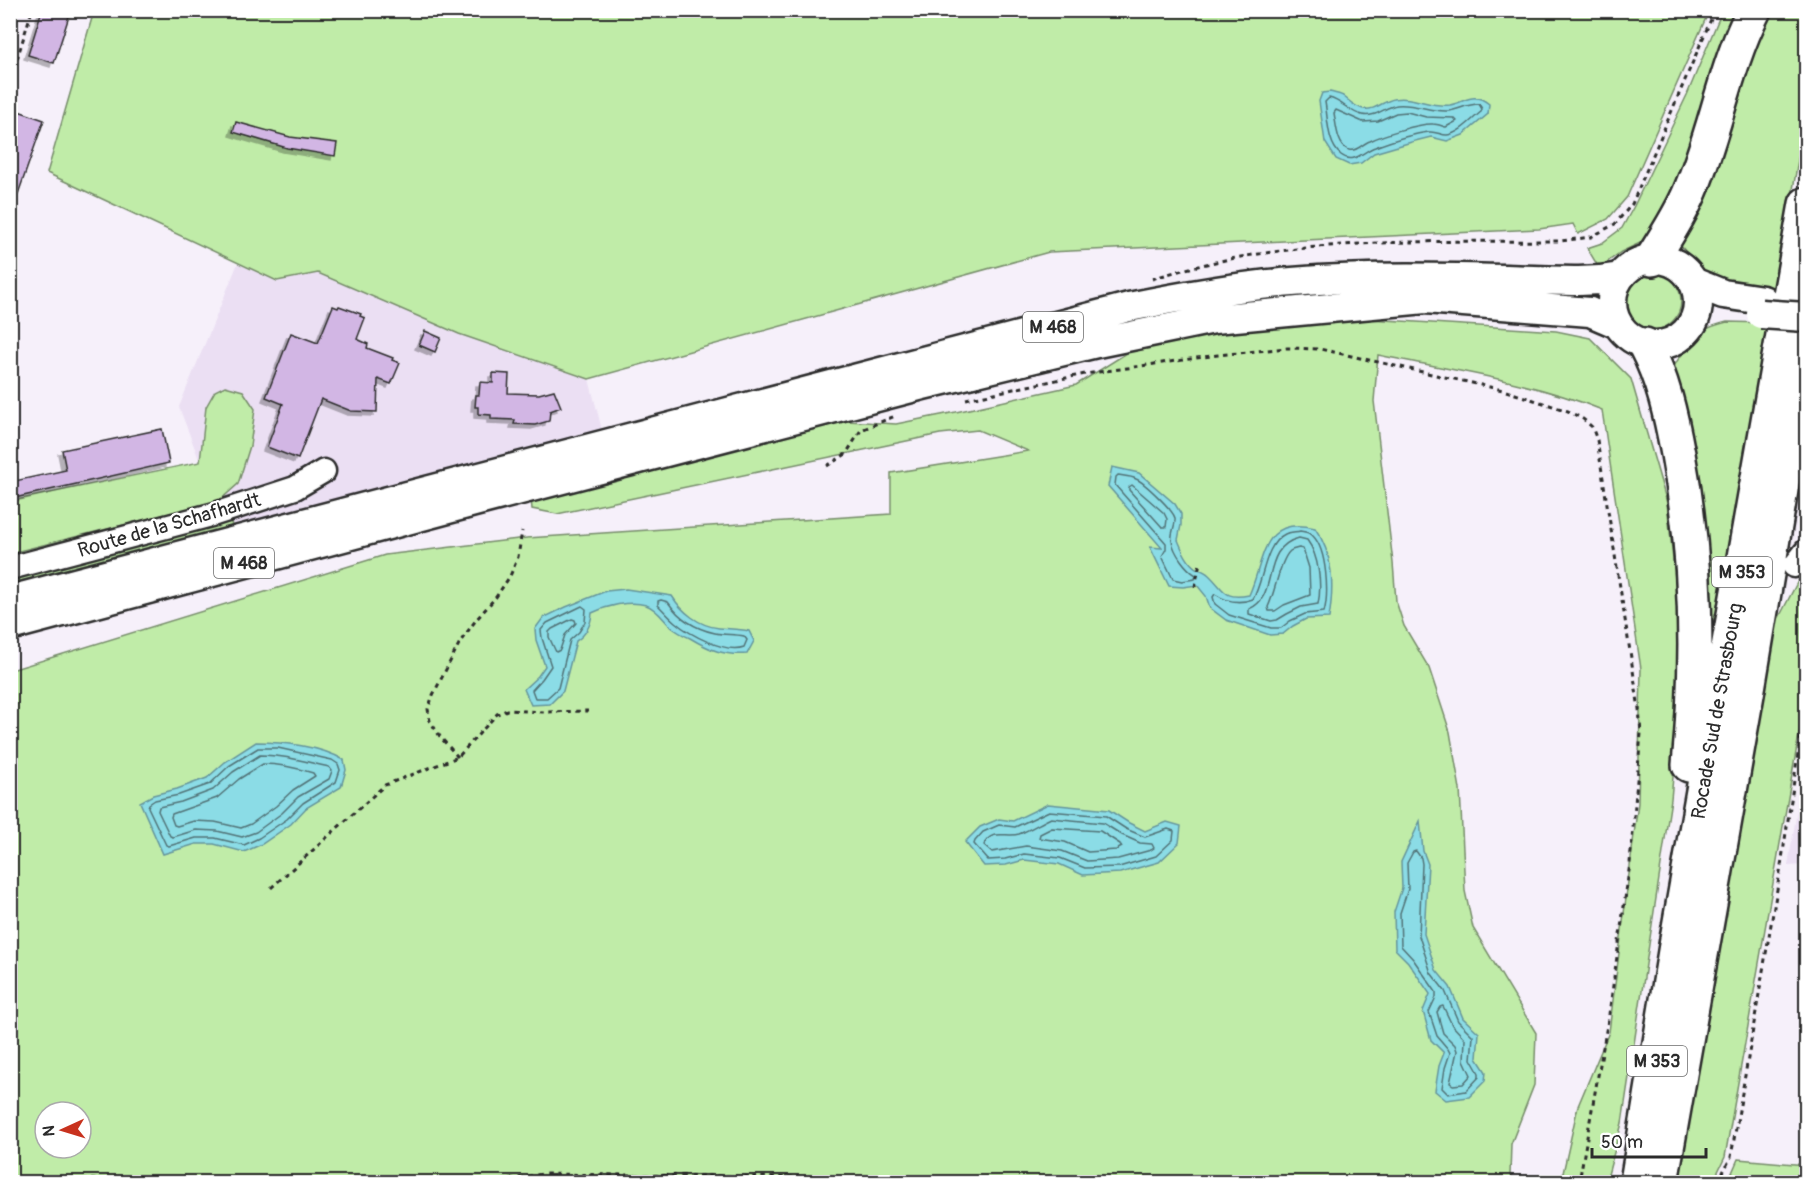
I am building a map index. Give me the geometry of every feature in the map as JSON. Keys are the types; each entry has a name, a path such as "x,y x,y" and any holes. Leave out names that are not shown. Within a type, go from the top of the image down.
{"highway":[{"path":"1652,259 1673,226 1689,194 1707,146 1734,56 1754,10"},
{"name":"Rocade Sud de Strasbourg","path":"1637,1182 1677,939 1806,204"},
{"name":"Rocade Sud de Strasbourg","path":"1661,1182 1749,683 1806,337"},
{"path":"1645,345 1656,365 1672,424 1685,493 1692,554 1695,614 1692,728 1681,851 1677,939"},
{"path":"1749,683 1779,577 1806,443"}],"main road":[{"path":"1652,259 1676,264 1683,269 1693,282 1698,295 1698,309 1688,331 1674,342 1664,345 1645,345 1629,337 1618,324 1613,308 1614,292 1620,277 1640,261 1652,259"},
{"name":"M 468","path":"10,600 1129,307 1207,291 1292,282 1372,278 1579,281 1620,277"},
{"path":"1693,282 1762,307 1806,316"},
{"name":"M 468","path":"10,626 923,385 1097,343 1214,320 1425,299 1590,312 1618,324"},
{"path":"1694,322 1729,311 1806,302"}],"street":[{"name":"Route de la Schafhardt","path":"10,568 215,514 295,488 316,478 324,471"}],"path":[{"path":"17,59 32,10"},
{"path":"1143,282 1209,262 1284,250 1382,243 1561,241 1591,237 1615,224 1632,204 1715,10"},
{"path":"957,400 1085,374 1208,356 1287,348 1320,349 1503,390 1568,411 1592,427 1597,440 1613,539 1641,732 1628,874 1609,1014 1579,1182"},
{"path":"827,465 846,454 861,429 900,414"},
{"path":"458,757 430,721 428,709 460,642 510,576 518,557 522,531"},
{"path":"1195,587 1200,562"},
{"path":"1718,1182 1731,1156 1780,872 1806,702"},
{"path":"272,888 385,785 458,757 497,714 507,710 588,711"},
{"path":"492,1182 543,1174 937,1179 947,1182"},
{"path":"10,1179 401,1182"}],"shaded area":[{"path":"238,263 277,281 318,273 589,379 604,438 235,530 200,462 179,407"},
{"path":"1806,756 1806,865 1788,866 1788,865"}],"green space":[{"path":"94,11 1709,11 1627,197 1608,219 1578,234 1573,224 1539,229 1049,252 589,379 459,334 318,273 277,281 47,173"},
{"path":"1722,11 1744,11 1685,179 1653,237 1621,252 1599,268 1587,248 1602,243 1622,228 1687,95"},
{"path":"1765,11 1806,11 1806,114 1776,288 1751,288 1712,283 1681,246"},
{"path":"1646,272 1658,272 1673,280 1681,295 1681,307 1673,322 1658,330 1646,330 1631,322 1623,307 1623,295 1631,280"},
{"path":"1354,318 1556,331 1590,338 1631,379 1667,503 1682,645 1680,700 1671,799 1622,1123 1606,1182 1561,1182 1578,1106 1609,1032 1638,803 1641,669 1602,410 1520,384 1378,355 1374,401 1396,601 1404,626 1429,668 1450,732 1460,789 1465,891 1473,928 1536,1033 1534,1085 1511,1144 1510,1175 1520,1182 10,1182 11,670 385,555 527,538 891,514 891,473 1028,451 978,430 940,434 557,514 532,509 531,499 774,437 848,421 896,424 1076,385 1130,351 1262,325"},
{"path":"1727,322 1768,323 1701,724 1672,373 1678,360 1700,334 1708,328"},
{"path":"225,386 243,391 255,409 250,446 238,484 219,501 11,553 11,501 200,462 206,407 215,391"},
{"path":"228,518 235,530 11,594 11,574"},
{"path":"1806,570 1806,695 1725,1157 1713,1182 1678,1182 1774,627"},
{"path":"1738,1159 1806,1165 1806,1182 1728,1182"}],"water":[{"path":"1330,92 1343,96 1352,104 1363,109 1401,98 1435,105 1450,105 1470,98 1478,98 1489,104 1488,114 1463,135 1447,141 1431,137 1374,153 1361,163 1349,165 1336,159 1325,142 1319,101 1322,93"},
{"path":"1112,467 1139,473 1175,504 1181,514 1178,540 1185,555 1196,568 1207,574 1229,595 1249,595 1263,555 1275,534 1284,528 1297,526 1315,528 1326,549 1331,572 1332,595 1329,618 1306,619 1283,634 1270,635 1226,620 1210,608 1206,596 1197,585 1169,586 1150,547 1162,548 1108,486"},
{"path":"626,589 672,596 686,613 698,621 712,627 749,631 754,641 747,654 724,653 704,646 677,631 650,606 625,603 611,606 592,613 588,629 576,641 563,691 550,704 531,705 524,689 545,666 536,640 535,629 543,618 606,591"},
{"path":"256,742 301,746 335,755 344,760 346,770 341,787 306,808 291,824 262,844 244,852 214,844 196,844 163,854 140,802 153,795 207,778 225,762"},
{"path":"1048,804 1109,810 1145,831 1167,822 1181,826 1179,843 1159,862 1120,873 1083,875 1059,864 1024,860 1006,865 984,866 965,842 980,827 999,819 1013,821"},
{"path":"1420,821 1423,851 1428,864 1424,934 1436,970 1450,987 1463,1018 1479,1033 1477,1058 1486,1072 1485,1081 1469,1097 1446,1100 1435,1091 1439,1066 1444,1053 1431,1040 1423,1011 1430,994 1408,962 1395,949 1394,912 1402,888 1401,862"}],"building":[{"path":"42,10 71,10 54,63 28,55"},
{"path":"10,108 44,120 12,211 10,210"},
{"path":"236,122 290,137 337,143 335,156 287,148 233,132"},
{"path":"333,306 361,314 360,316 365,318 357,339 368,344 367,348 400,363 391,384 378,379 377,412 351,411 321,399 298,459 267,447 283,404 266,397 291,333 318,343"},
{"path":"425,331 441,338 435,352 419,345"},
{"path":"493,373 509,374 508,393 539,394 554,390 561,407 550,411 549,421 535,425 514,424 515,420 491,419 491,415 478,414 478,407 475,407 480,382 493,383"},
{"path":"162,429 169,463 10,499 10,482 66,470 62,450"}]}
